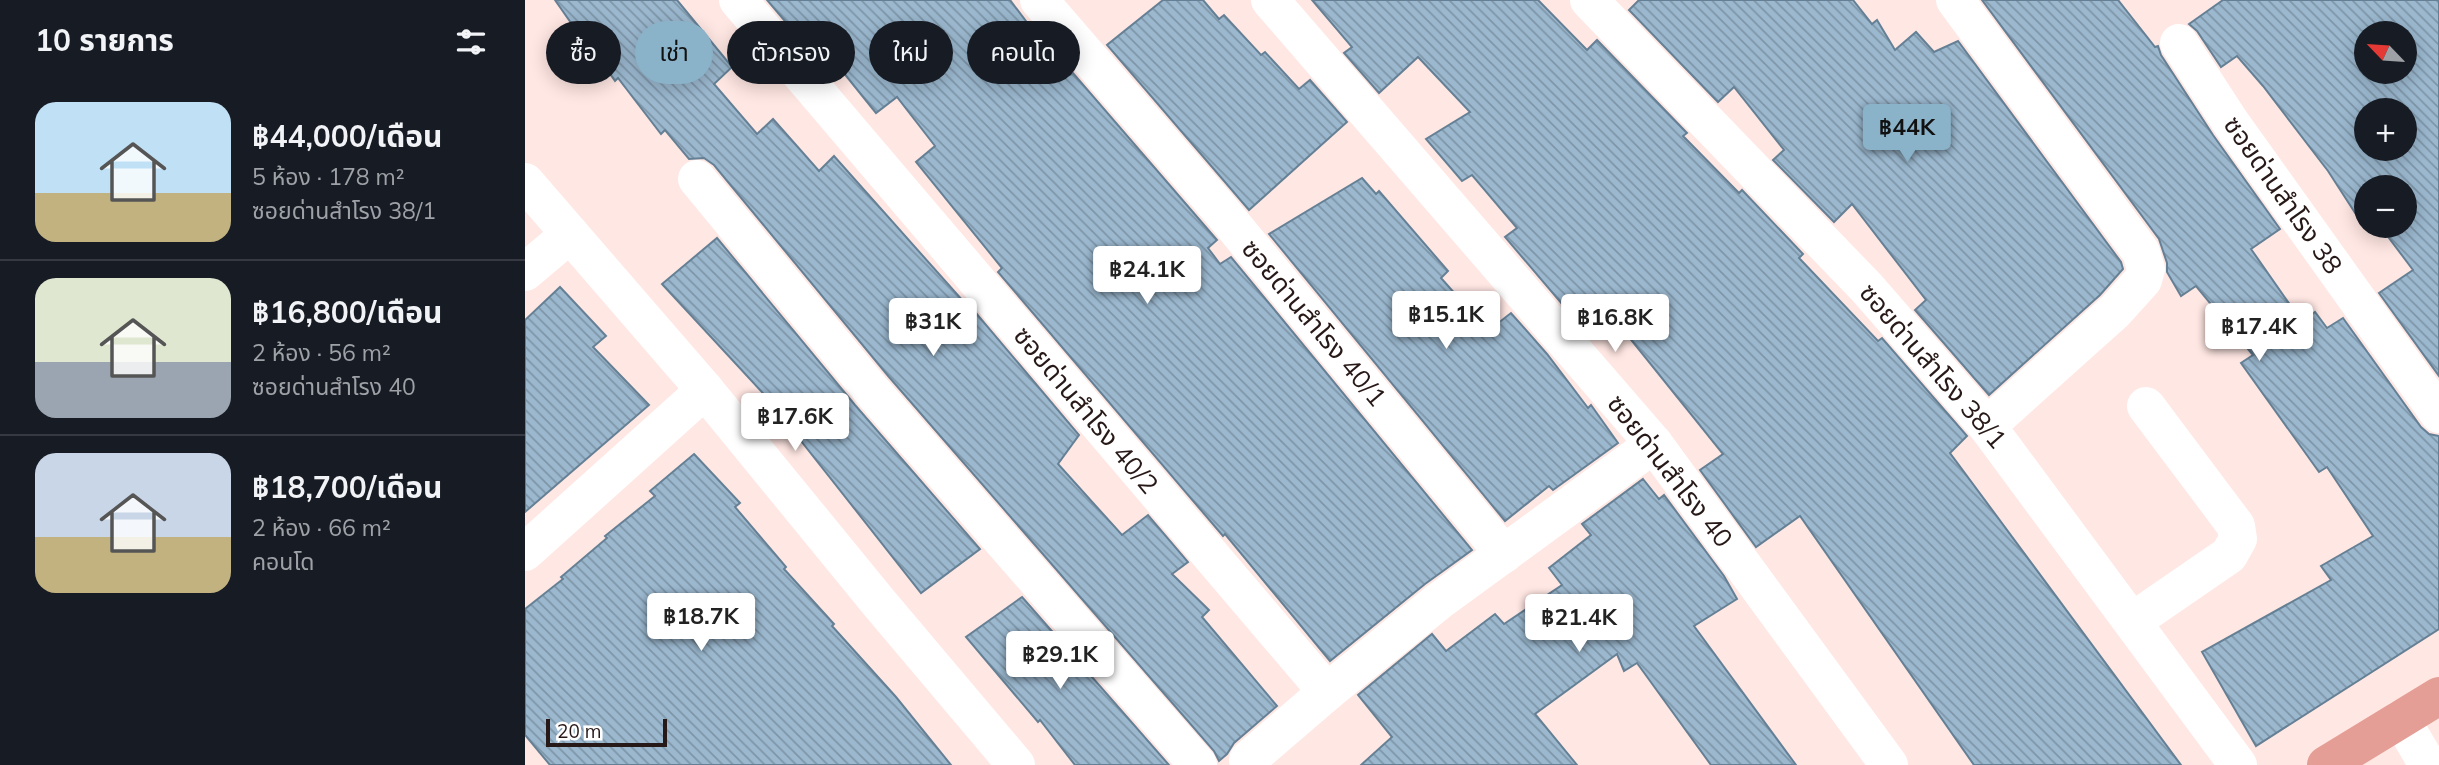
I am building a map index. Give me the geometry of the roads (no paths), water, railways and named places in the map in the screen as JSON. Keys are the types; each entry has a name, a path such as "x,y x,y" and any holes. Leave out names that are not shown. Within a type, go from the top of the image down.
{"main road":[{"path":"2326,765 2439,696"}],"street":[{"name":"ซอยด่านสำโรง 40/2","path":"738,0 1327,692"},
{"name":"ซอยด่านสำโรง 40/1","path":"1038,0 1223,213 1504,554"},
{"name":"ซอยด่านสำโรง 40","path":"1270,0 1654,444 1889,765"},
{"name":"ซอยด่านสำโรง 38/1","path":"1589,0 1867,288 1987,426 2238,765"},
{"path":"1955,0 2141,252 2146,269 2143,280 2115,311 1987,426"},
{"name":"ซอยด่านสำโรง 38","path":"2179,43 2231,123 2439,414"},
{"path":"697,179 871,391 1198,765"},
{"path":"525,182 705,390 1016,765"},
{"path":"525,272 570,234"},
{"path":"525,552 705,390"},
{"path":"2133,621 2229,555 2238,539 2236,527 2146,406"},
{"path":"1248,760 1439,601 1654,444"},
{"path":"2401,719 2428,765"}]}
